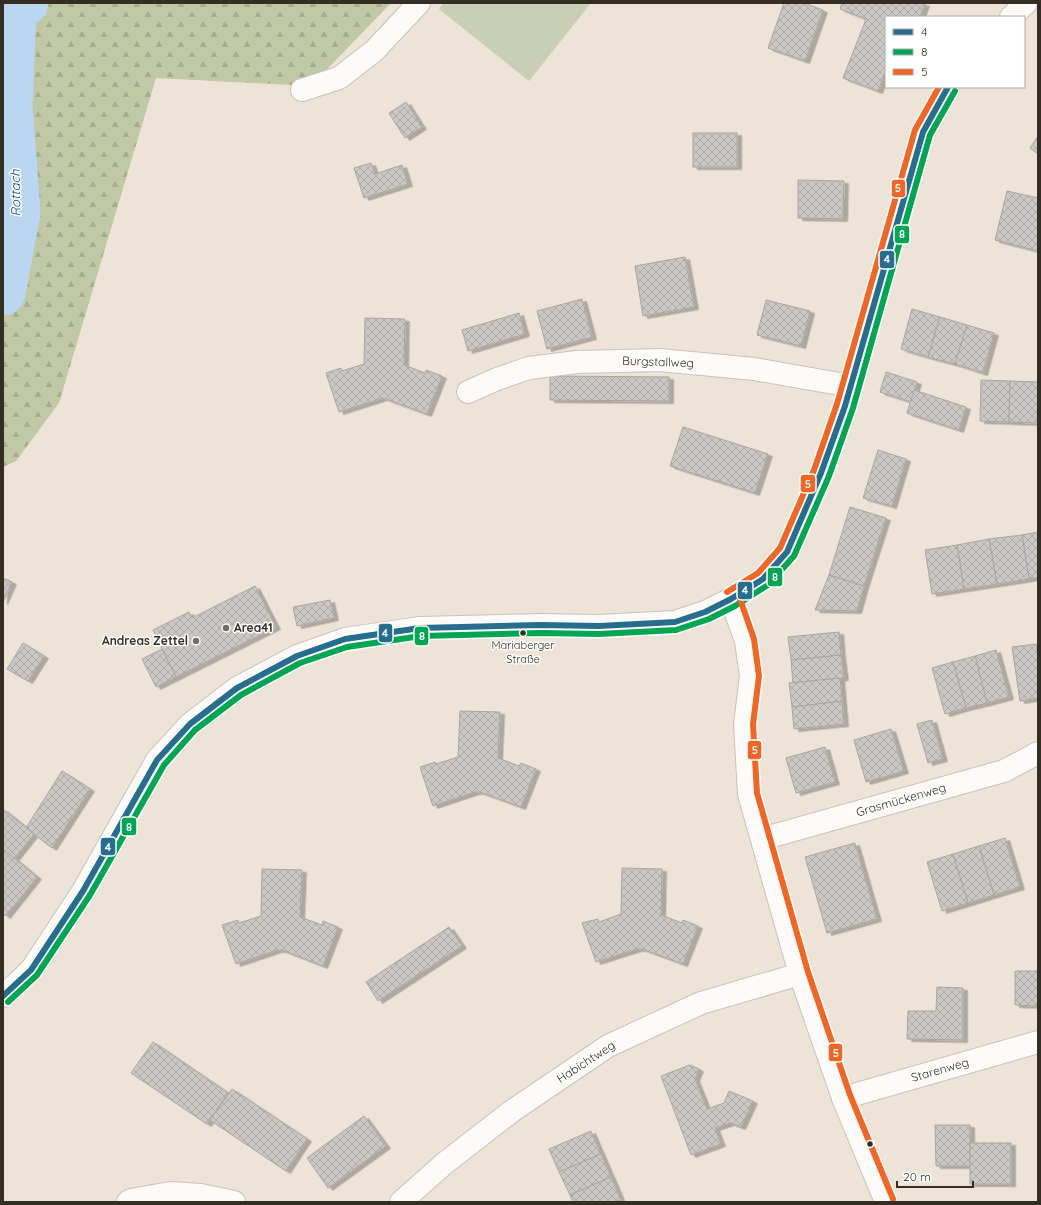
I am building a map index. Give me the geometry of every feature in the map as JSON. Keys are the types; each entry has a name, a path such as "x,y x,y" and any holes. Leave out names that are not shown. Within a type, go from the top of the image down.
{"street":[{"path":"302,90 339,78 374,51 419,3"},
{"path":"1012,16 1026,3"},
{"path":"3,996 31,970 74,905 157,760 190,724 237,688 297,656 345,640 420,628 542,625 599,626 675,622 705,612 731,599 763,579 787,552 821,473 851,386 923,132 947,88"},
{"name":"Burgstallweg","path":"468,392 497,379 529,368 577,362 652,360 754,369 851,386"},
{"path":"731,599 746,641 751,676 745,724 749,794 800,974 843,1098 886,1202"},
{"name":"Grasmückenweg","path":"762,839 1004,771 1038,753"},
{"name":"Habichtweg","path":"401,1202 445,1163 512,1111 608,1046 701,1003 800,974"},
{"name":"Starenweg","path":"843,1098 1038,1042"},
{"path":"128,1202 131,1200 170,1193 201,1195 234,1202"}],"green space":[{"path":"3,3 391,3 311,86 156,78 59,403 16,461 3,467"},
{"path":"443,3 591,3 529,81 439,9"}],"building":[{"path":"784,3 804,3 823,10 805,61 768,48"},
{"path":"842,3 925,4 920,16 885,16 885,73 878,91 843,78 866,19 840,9"},
{"path":"406,102 422,127 405,138 389,113"},
{"path":"693,133 737,133 737,167 693,167"},
{"path":"1038,136 1038,154 1030,148"},
{"path":"371,163 375,174 402,165 408,184 364,198 354,168"},
{"path":"798,180 844,181 843,219 798,218"},
{"path":"1007,191 1038,198 1038,251 995,240"},
{"path":"685,257 694,307 643,316 635,266"},
{"path":"582,299 592,337 547,349 537,311"},
{"path":"766,300 810,311 801,346 757,335"},
{"path":"912,309 940,317 928,357 901,349"},
{"path":"519,313 525,334 468,351 462,330"},
{"path":"940,317 967,325 955,364 928,357"},
{"path":"365,318 405,319 404,365 425,373 426,370 442,376 427,414 383,398 339,412 326,373 341,368 342,371 364,364"},
{"path":"967,325 994,333 983,373 955,364"},
{"path":"886,372 917,382 911,402 880,392"},
{"path":"550,376 669,377 669,401 550,400"},
{"path":"981,380 1010,381 1009,422 980,421"},
{"path":"1010,381 1038,382 1037,423 1009,422"},
{"path":"914,390 966,407 959,430 907,413"},
{"path":"683,427 768,454 755,493 670,466"},
{"path":"878,450 906,459 892,506 863,498"},
{"path":"850,507 886,518 864,586 829,575"},
{"path":"1038,532 1038,577 1029,579 1022,535"},
{"path":"1022,535 1029,579 997,584 989,539"},
{"path":"989,539 997,584 964,589 957,545"},
{"path":"957,545 964,589 932,594 925,550"},
{"path":"829,575 864,586 857,611 815,610"},
{"path":"3,578 12,582 3,602"},
{"path":"255,586 276,627 176,677 153,630 189,612 192,618"},
{"path":"330,600 334,618 297,626 293,607"},
{"path":"839,632 841,655 791,660 788,637"},
{"path":"23,643 44,656 28,681 7,669"},
{"path":"1036,644 1038,658 1038,698 1020,701 1012,647"},
{"path":"162,649 176,677 156,687 142,659"},
{"path":"996,650 1009,697 987,703 975,656"},
{"path":"841,655 844,678 793,684 791,660"},
{"path":"975,656 987,703 966,708 953,662"},
{"path":"953,662 966,708 945,714 932,668"},
{"path":"840,678 842,701 792,707 789,683"},
{"path":"842,701 844,724 794,729 792,707"},
{"path":"460,711 500,712 498,758 519,766 521,763 536,769 521,807 480,792 475,792 433,806 420,767 458,757"},
{"path":"932,720 943,759 928,763 917,724"},
{"path":"891,729 904,771 866,782 854,740"},
{"path":"825,747 835,782 796,793 786,758"},
{"path":"62,771 90,789 52,848 26,828"},
{"path":"3,809 34,834 14,859 3,849"},
{"path":"1005,838 1020,887 994,895 979,846"},
{"path":"855,843 877,919 827,933 805,857"},
{"path":"979,846 994,895 968,903 953,854"},
{"path":"3,849 37,877 6,916 3,914"},
{"path":"953,854 968,903 942,911 927,862"},
{"path":"622,868 662,869 661,915 682,923 683,920 698,926 683,964 642,949 637,949 596,962 582,923 598,919 599,922 621,914"},
{"path":"262,869 302,870 300,917 322,925 323,921 338,927 323,966 282,950 277,950 236,964 222,925 238,920 239,923 261,916"},
{"path":"449,927 462,946 378,1001 366,982"},
{"path":"1015,971 1038,971 1038,1006 1015,1005"},
{"path":"937,987 963,988 963,1040 907,1039 908,1011 936,1011"},
{"path":"153,1042 228,1093 207,1124 131,1073"},
{"path":"690,1065 699,1069 695,1079 707,1109 724,1103 729,1091 753,1101 741,1127 730,1123 715,1128 721,1144 691,1155 661,1076"},
{"path":"232,1089 307,1139 286,1171 210,1120"},
{"path":"364,1116 386,1146 328,1188 307,1158"},
{"path":"935,1125 970,1125 970,1166 936,1166"},
{"path":"591,1131 601,1154 559,1172 549,1149"},
{"path":"970,1143 1011,1143 1011,1184 970,1184"},
{"path":"601,1154 611,1177 570,1195 559,1172"},
{"path":"611,1177 621,1200 615,1202 573,1202 570,1195"}],"waterway":[{"name":"Rottach","path":"3,293 18,212 10,107 14,11 26,3"}],"transit line":[{"name":"5","path":"727,592 758,573 780,548 814,470 837,404 915,130 938,88"},
{"name":"4","path":"3,996 31,970 83,891 157,760 190,724 237,688 297,656 345,639 420,628 541,625 599,626 675,622 705,612 731,599 763,579 787,552 821,473 845,406 923,132 947,88"},
{"name":"8","path":"8,1002 37,975 90,895 164,765 195,730 241,695 300,663 347,647 421,636 541,633 599,634 676,630 709,619 735,606 768,585 794,556 829,476 853,408 930,135 955,91"},
{"name":"5","path":"739,596 754,639 759,676 753,724 757,793 808,972 850,1095 893,1199"}],"place":[{"name":"Area41","path":"226,628"},
{"name":"Mariaberger Straße","path":"523,633"},
{"name":"Andreas Zettel","path":"196,641"}]}
